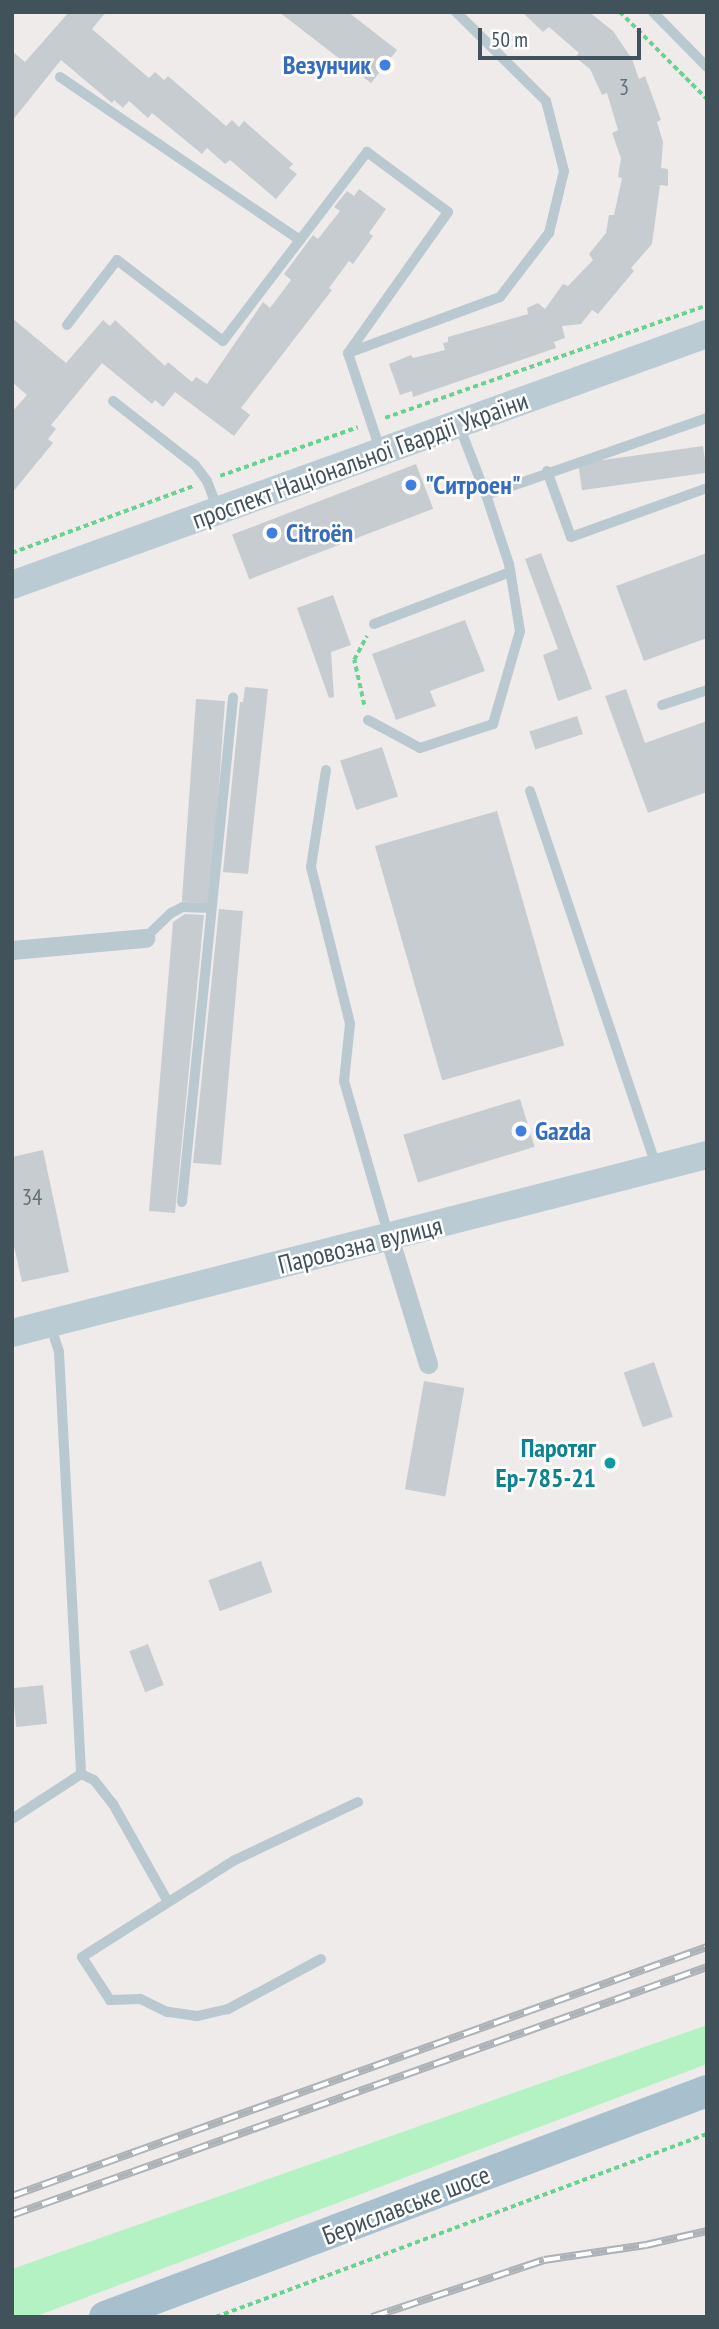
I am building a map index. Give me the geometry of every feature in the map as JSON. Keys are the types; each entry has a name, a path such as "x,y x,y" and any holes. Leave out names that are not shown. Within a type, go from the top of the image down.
{"main road":[{"name":"Бериславське шосе","path":"105,2317 707,2091"}],"street":[{"name":"проспект Національної Гвардії України","path":"12,585 707,334"},
{"path":"12,950 145,938"},
{"name":"Паровозна вулиця","path":"12,1333 707,1156"},
{"path":"389,1237 428,1364"}],"lane":[{"path":"348,353 500,297 549,233 564,170 546,101 456,12"},
{"path":"653,12 707,67"},
{"path":"60,77 300,240"},
{"path":"67,324 117,260 223,341 367,152 448,212 348,353"},
{"path":"348,353 381,452"},
{"path":"113,401 195,465 207,481 219,511"},
{"path":"486,495 547,471 707,418"},
{"path":"368,720 420,748 494,724 520,631 510,572 486,495 458,424"},
{"path":"547,471 571,537 707,488"},
{"path":"374,624 510,572"},
{"path":"662,705 707,690"},
{"path":"182,1202 233,698"},
{"path":"326,770 311,867 350,1024 344,1081 389,1237"},
{"path":"530,790 657,1169"},
{"path":"145,938 172,913 183,907 211,908"},
{"path":"50,1323 59,1352 81,1774"},
{"path":"12,1819 81,1774"},
{"path":"81,1774 94,1780 118,1811 168,1902"},
{"path":"321,1959 229,2009 197,2016 167,2012 139,2000 110,2000 82,1956 235,1860 358,1802"}],"path":[{"path":"620,12 707,99"},
{"path":"368,720 354,660 374,624"},
{"path":"216,2317 707,2134"}],"green space":[{"path":"707,2025 707,2064 34,2317 12,2317 12,2269"}],"building":[{"path":"69,12 106,12 92,29 149,78 155,72 164,80 168,76 226,126 232,120 239,127 244,121 293,164 289,168 297,174 276,199 230,160 225,164 207,148 202,154 152,113 148,118 129,101 123,108 114,100 112,103 61,60 12,121 12,51 25,62"},
{"path":"279,12 348,12 397,50 371,83"},
{"path":"522,12 589,12 613,31 632,59 639,79 645,76 661,120 657,122 663,142 661,168 668,169 668,186 660,185 652,244 631,268 634,271 598,314 592,310 581,324 562,326 565,338 554,342 556,348 413,397 412,391 400,395 389,364 411,355 413,358 445,350 443,343 448,342 448,337 528,314 527,308 538,303 545,309 563,284 568,286 593,260 589,254 606,233 609,215 614,215 622,178 618,177 621,158 612,133 618,130 607,93 602,95 590,69 575,57 579,53 549,27 543,32"},
{"path":"359,189 386,209 369,233 373,236 353,264 349,261 329,288 332,290 241,408 250,415 234,436 175,392 163,407 155,400 152,404 102,363 51,425 56,429 48,439 53,443 12,493 12,412 27,395 12,382 12,318 66,363 103,320 110,326 115,320 165,366 168,362 192,382 196,377 207,384 263,302 270,308 291,280 284,274 313,235 318,239 340,211 334,207 347,191 354,196"},
{"path":"703,446 707,473 582,490 578,464"},
{"path":"416,464 433,509 249,579 232,535"},
{"path":"541,553 592,689 558,701 543,655 558,649 525,559"},
{"path":"707,553 707,638 644,661 616,586"},
{"path":"333,595 351,645 331,652 334,697 329,698 297,608"},
{"path":"465,620 485,671 430,691 436,706 396,720 372,654"},
{"path":"245,687 268,689 248,874 223,872 240,702 243,702"},
{"path":"626,689 645,743 707,721 707,792 648,813 605,696"},
{"path":"196,699 225,701 211,904 182,902"},
{"path":"577,716 583,734 535,750 529,731"},
{"path":"382,747 398,796 356,810 340,761"},
{"path":"497,811 564,1046 442,1081 375,846"},
{"path":"219,909 243,911 221,1165 193,1163"},
{"path":"185,914 204,915 175,1213 149,1211 173,922"},
{"path":"520,1099 535,1147 418,1182 403,1135"},
{"path":"43,1150 69,1272 22,1282 12,1237 12,1157"},
{"path":"654,1362 673,1417 643,1427 624,1372"},
{"path":"424,1381 464,1388 445,1496 405,1489"},
{"path":"261,1561 272,1592 220,1611 208,1580"},
{"path":"148,1644 164,1685 145,1692 129,1651"},
{"path":"43,1685 47,1724 16,1727 12,1688"}],"railway":[{"path":"12,2196 707,1947"},
{"path":"12,2215 707,1967"},
{"path":"372,2317 544,2260 646,2245 707,2231"}],"place":[{"name":"Везунчик","path":"385,65"},
{"name":"\"Ситроен\"","path":"411,485"},
{"name":"Citroën","path":"272,533"},
{"name":"Gazda","path":"521,1131"},
{"name":"Паротяг Ер-785-21","path":"610,1463"}]}
